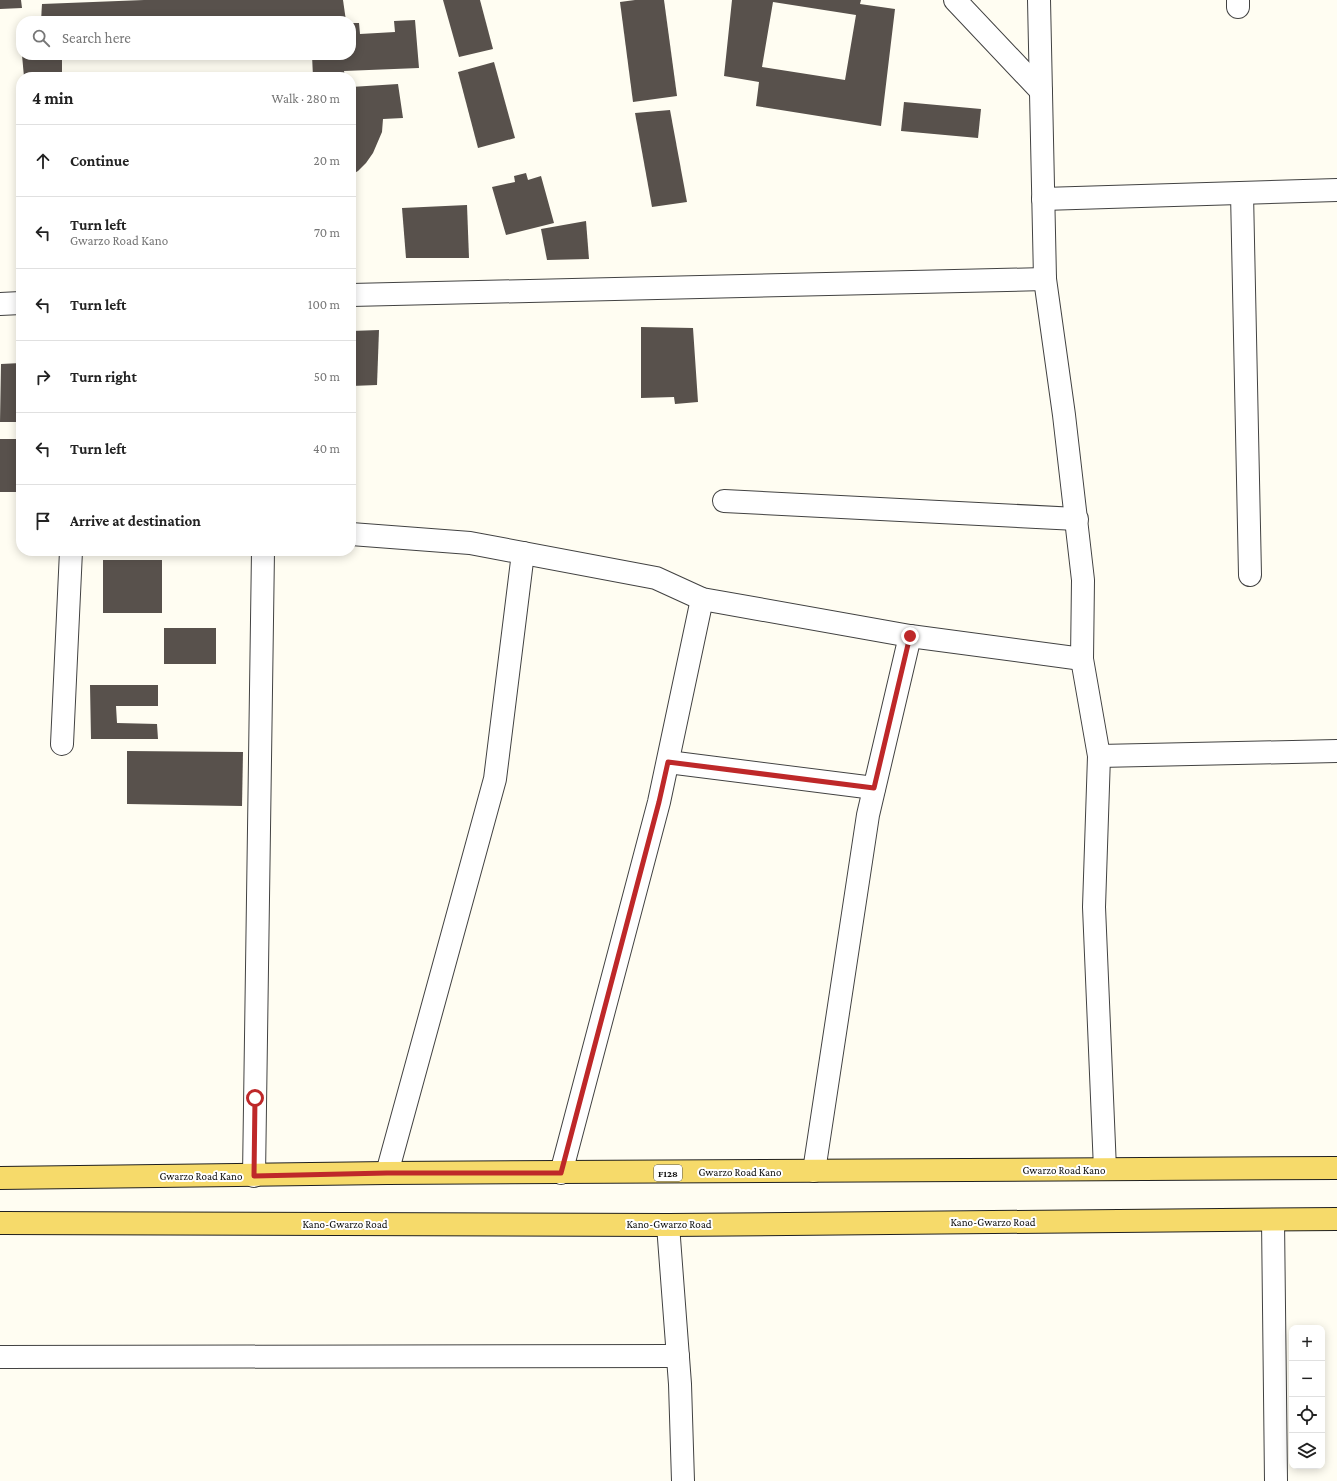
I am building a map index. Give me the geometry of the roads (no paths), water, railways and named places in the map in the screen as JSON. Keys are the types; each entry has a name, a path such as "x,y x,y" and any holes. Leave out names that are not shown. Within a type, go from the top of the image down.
{"main road":[{"name":"Gwarzo Road Kano","path":"0,1178 254,1176 387,1173 1337,1168"},
{"name":"Kano-Gwarzo Road","path":"0,1223 668,1225 1337,1219"}],"street":[{"path":"955,0 1041,91"},
{"path":"1039,0 1045,279 1077,519 1083,580 1082,659 1099,756 1094,907 1105,1169"},
{"path":"1044,199 1337,190"},
{"path":"1242,193 1250,575"},
{"path":"356,295 1045,279"},
{"path":"0,304 16,303"},
{"path":"724,501 1077,519"},
{"path":"356,534 470,543 656,578 702,599 910,636 1082,659"},
{"path":"387,1173 495,779 523,553"},
{"path":"62,744 70,556"},
{"path":"254,1176 263,556"},
{"path":"561,1173 659,802 702,599"},
{"path":"814,1171 868,816 910,636"},
{"path":"1099,756 1337,751"},
{"path":"668,762 874,788"},
{"path":"1273,1220 1276,1481"},
{"path":"668,1225 680,1384 683,1481"},
{"path":"0,1358 678,1356"}]}
